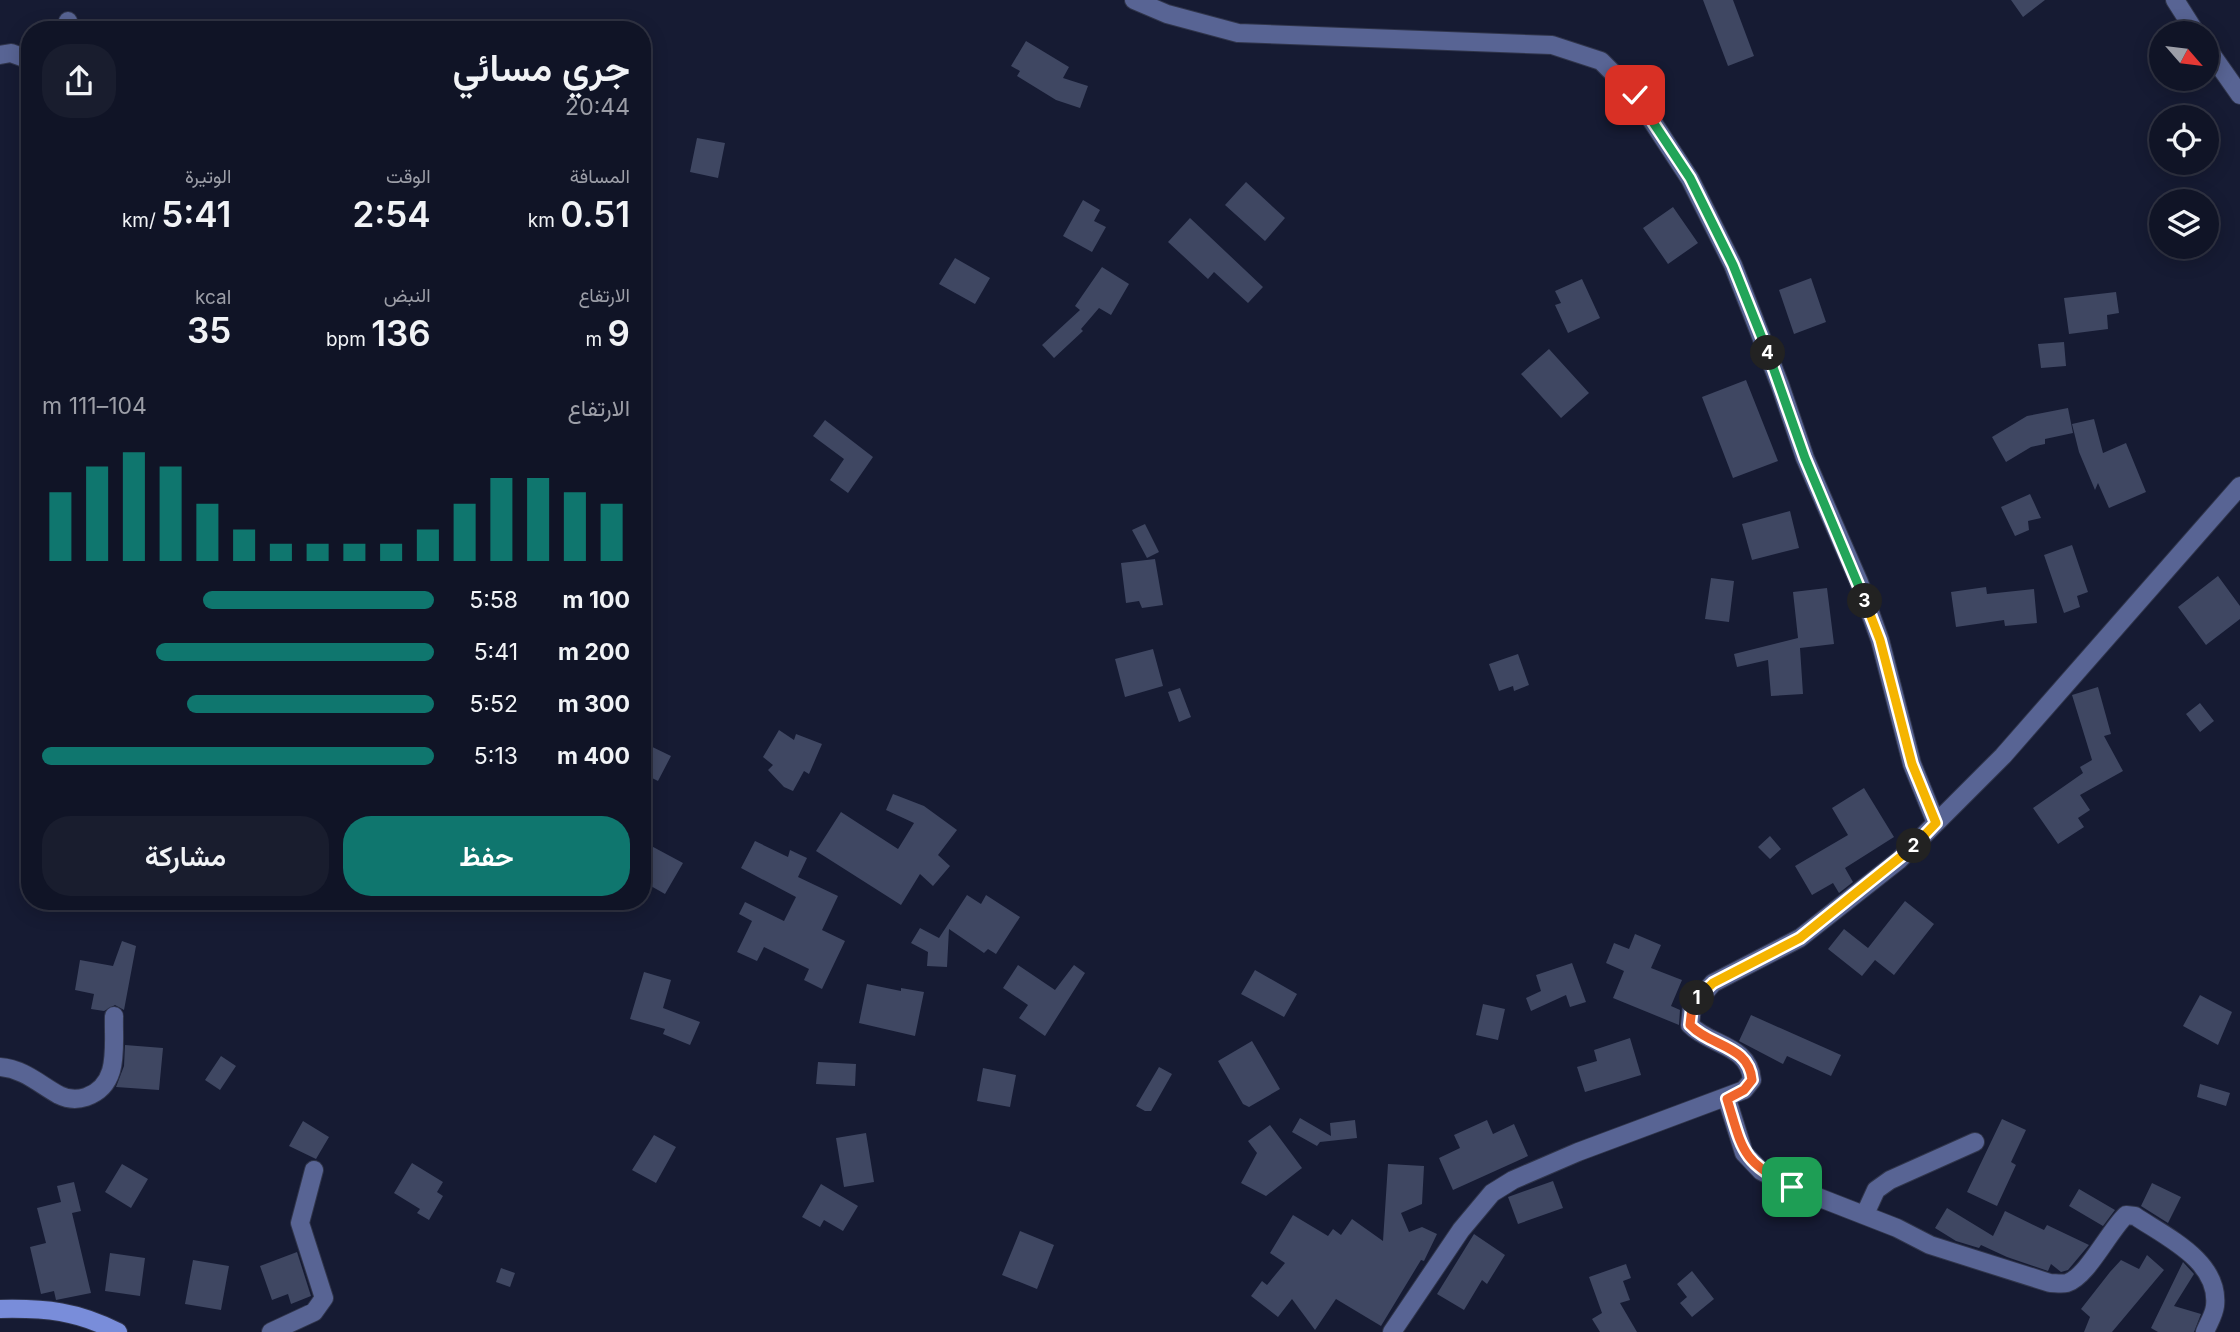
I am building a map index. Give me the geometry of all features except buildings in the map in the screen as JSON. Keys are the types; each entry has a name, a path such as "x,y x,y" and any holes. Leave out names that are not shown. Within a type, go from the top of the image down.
{"main road":[{"path":"0,1309 42,1308 88,1317 118,1332"}],"street":[{"path":"1134,0 1167,14 1238,33 1552,45 1601,61 1635,95 1690,178 1733,265 1805,458 1880,640 1912,764 1936,823"},
{"path":"2175,0 2188,21"},
{"path":"0,55 11,53 21,57"},
{"path":"2219,65 2240,95"},
{"path":"1392,1332 1461,1230 1492,1193 1513,1180 1578,1152 1727,1099 1744,1090 1752,1080 1744,1055 1701,1036 1690,1025 1692,1007 1698,997 1713,983 1800,938 1899,860 2021,736 2240,486"},
{"path":"0,1067 32,1076 68,1098 90,1096 105,1085 112,1073 114,1016"},
{"path":"1727,1099 1744,1153 1760,1171 1792,1187 1865,1214 1960,1256 2066,1283 2079,1275 2116,1224 2126,1215 2135,1216 2185,1250 2208,1273 2214,1287 2215,1308 2205,1332"},
{"path":"1865,1214 1876,1190 1890,1180 1975,1142"},
{"path":"271,1332 313,1312 324,1298 300,1223 314,1170"}],"route":[{"path":"1635,95 1690,178 1733,265 1805,458 1880,640 1912,764 1936,823 1899,860 1800,938 1713,983 1692,1007 1690,1025 1701,1036 1744,1055 1751,1070 1752,1080 1744,1090 1727,1099 1744,1153 1760,1171 1792,1187"}]}
